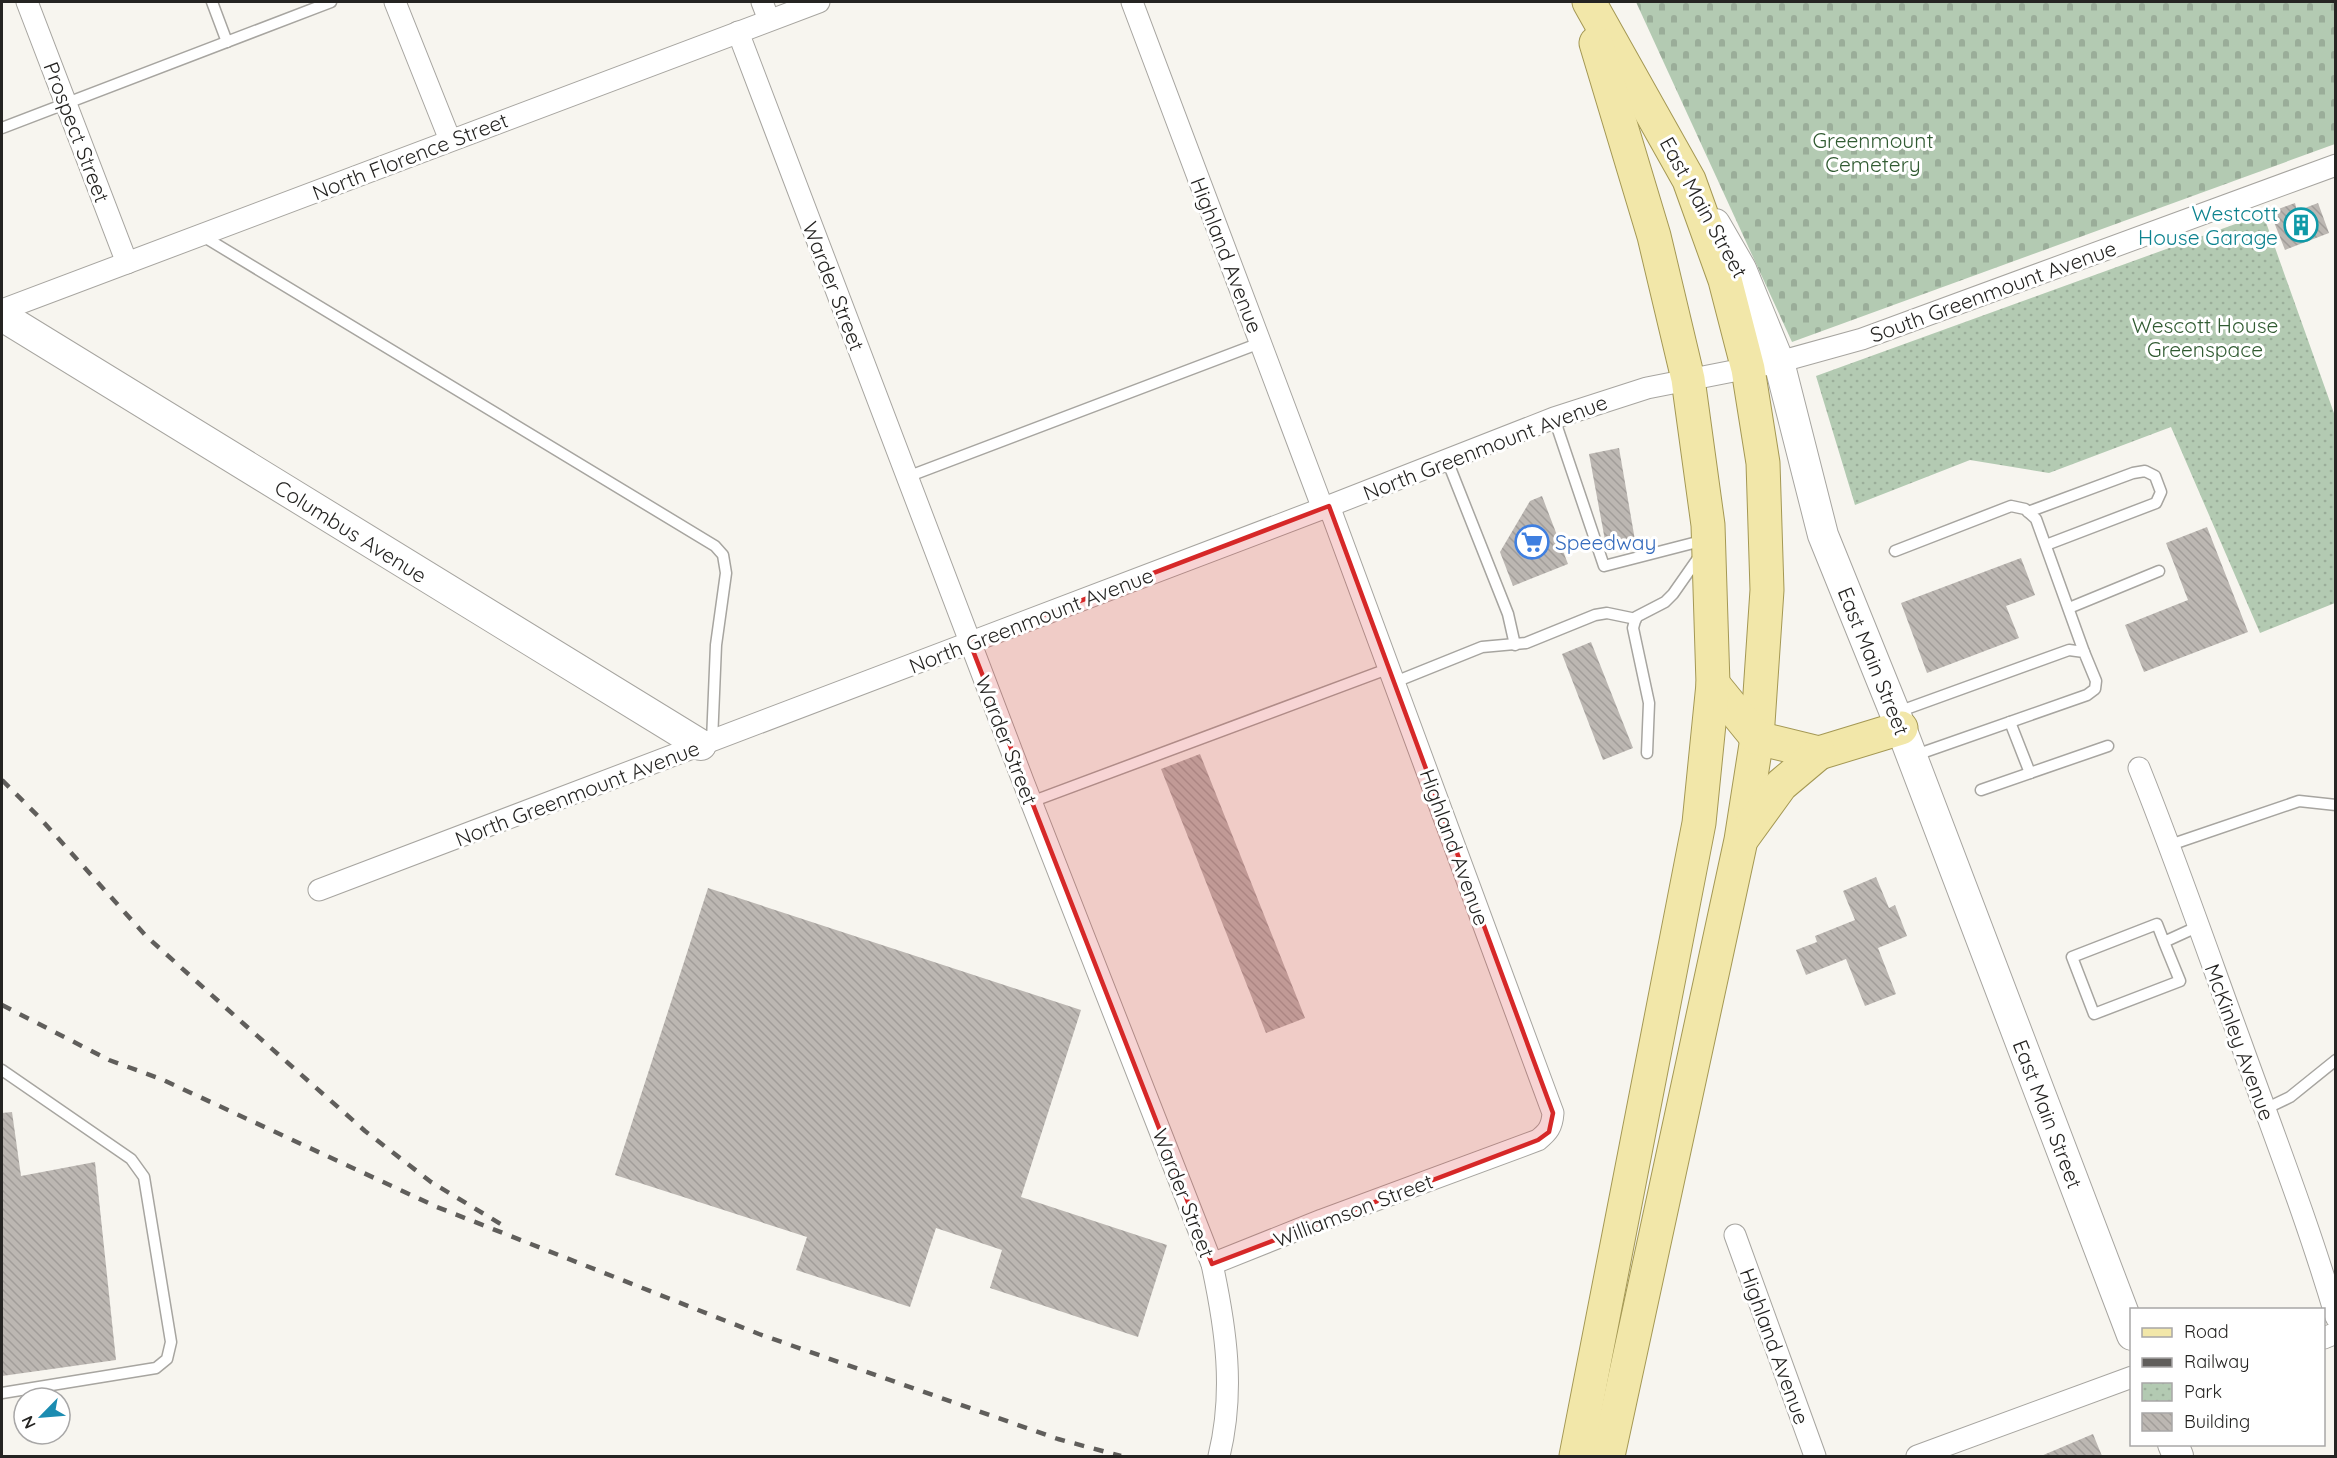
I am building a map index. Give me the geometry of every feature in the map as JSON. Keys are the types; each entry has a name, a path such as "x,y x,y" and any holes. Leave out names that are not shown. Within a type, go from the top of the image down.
{"main road":[{"path":"1576,1456 1602,1435 1699,823 1713,684 1708,542 1688,379 1654,236 1584,2"},
{"name":"East Main Street","path":"1588,2 1689,180 1725,280 1764,365 1823,535 1903,733 2130,1330"},
{"name":"Columbus Avenue","path":"2,316 706,743"},
{"name":"East Main Street","path":"1602,1435 1742,840 1757,738 1767,590 1763,463 1764,365"},
{"path":"1713,684 1757,738 1820,753"},
{"path":"1742,840 1781,784 1820,753 1903,733"}],"street":[{"name":"Prospect Street","path":"27,2 127,263"},
{"path":"395,2 450,140"},
{"name":"North Florence Street","path":"2,310 738,32 766,11 819,2"},
{"name":"Highland Avenue","path":"1132,2 1260,343 1393,675 1553,1113 1549,1132 1538,1140 1495,1156"},
{"name":"Warder Street","path":"738,32 1031,802 1212,1264 1228,1360 1228,1400 1219,1456"},
{"name":"South Greenmount Avenue","path":"1764,365 1862,339 2336,165"},
{"name":"North Greenmount Avenue","path":"319,890 1554,418 1647,388 1764,365"},
{"name":"McKinley Avenue","path":"2139,768 2170,845 2324,1275 2336,1317"},
{"name":"Williamson Street","path":"1212,1264 1495,1156"},
{"name":"Highland Avenue","path":"1735,1236 1815,1456"},
{"path":"1917,1456 2130,1378"}],"lane":[{"path":"212,2 227,42"},
{"path":"2,128 331,2"},
{"path":"200,235 716,546 723,555 726,573 706,743"},
{"path":"907,477 1260,343"},
{"path":"1554,418 1604,566 1708,542"},
{"path":"1447,460 1508,614 1515,645"},
{"path":"2028,512 2133,473 2145,471 2155,476 2161,492 2156,503 2046,545"},
{"path":"1895,551 2012,506 2025,509 2036,519 2096,681 2095,689 2087,695 2010,722 1903,733"},
{"path":"1647,753 1649,703 1633,628 1636,619 1645,611 1665,602 1673,594 1708,542"},
{"path":"2068,608 2159,571"},
{"path":"1031,802 1393,675 1482,647 1526,643 1595,615 1607,613 1636,619"},
{"path":"1903,733 2069,650 2084,652"},
{"path":"2010,722 2030,773"},
{"path":"1981,790 2108,746"},
{"path":"2170,845 2299,801 2336,805"},
{"path":"2157,924 2164,942 2180,981 2094,1014 2072,957 2157,924"},
{"path":"2164,942 2199,927"},
{"path":"2265,1110 2290,1097 2336,1060"},
{"path":"2,1070 131,1159 144,1177 171,1342 167,1359 156,1368 2,1393"}],"highlighted area":[{"path":"1329,506 1553,1113 1549,1132 1538,1140 1212,1264 970,643"}],"green space":[{"name":"Greenmount Cemetery","path":"1636,2 2335,2 2335,144 1792,342"},
{"name":"Wescott House Greenspace","path":"2263,214 2335,416 2335,603 2260,633 2171,427 2049,473 1970,460 1855,505 1816,376"}],"building":[{"name":"Westcott House Garage","path":"2295,203 2297,211 2318,203 2329,233 2285,250 2270,212"},
{"path":"1619,448 1636,546 1607,551 1589,454"},
{"path":"1542,496 1568,564 1513,586 1500,552 1530,501"},
{"path":"2207,527 2248,632 2144,672 2125,625 2188,600 2166,543"},
{"path":"2021,558 2035,595 2006,606 2019,638 1927,673 1901,603"},
{"path":"1591,642 1633,748 1603,760 1562,654"},
{"path":"1200,754 1305,1018 1266,1033 1161,769"},
{"path":"1876,877 1889,908 1895,905 1907,936 1878,948 1896,994 1865,1006 1846,959 1806,975 1796,950 1817,942 1815,936 1855,920 1843,891"},
{"path":"708,888 1081,1010 1021,1197 1167,1245 1138,1337 990,1288 1002,1250 936,1228 910,1307 796,1270 807,1237 615,1175"},
{"path":"12,1112 21,1176 95,1162 116,1360 2,1376 2,1113"},
{"path":"2093,1434 2102,1456 2041,1456"}],"railway":[{"path":"2,780 39,817 146,936 245,1025 365,1131 431,1182 504,1226"},
{"path":"2,1005 109,1060 161,1079 437,1207 759,1334 1058,1439 1121,1456"}],"place":[{"name":"Westcott House Garage","path":"2301,225"},
{"name":"Speedway","path":"1532,542"}]}
